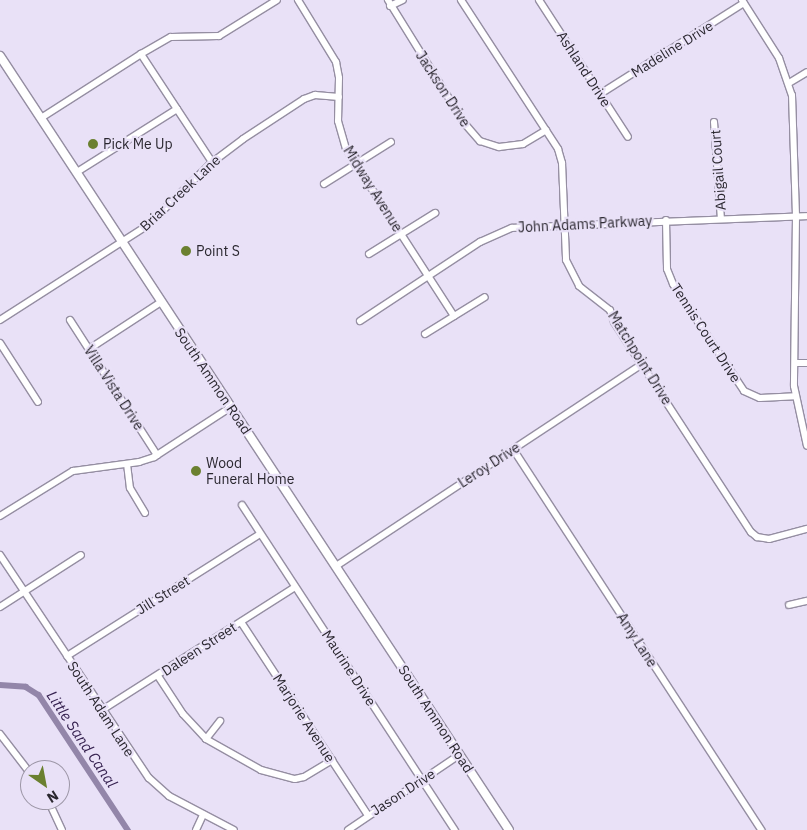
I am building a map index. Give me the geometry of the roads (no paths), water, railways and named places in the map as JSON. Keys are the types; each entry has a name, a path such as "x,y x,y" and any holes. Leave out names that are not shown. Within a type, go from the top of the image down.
{"main road":[{"name":"South Ammon Road","path":"0,56 510,830"}],"street":[{"path":"41,118 140,54 171,37 219,36 277,0"},
{"name":"Midway Avenue","path":"298,0 336,62 341,135 356,164 454,316"},
{"path":"389,3 403,0"},
{"name":"Matchpoint Drive","path":"461,0 558,149 562,163 562,224 566,260 574,278 586,294 610,310 642,364 751,532 757,537 769,539 807,529"},
{"name":"Ashland Drive","path":"539,0 628,137"},
{"path":"743,2 779,58 789,83 793,118 796,216 795,396 807,446"},
{"name":"Madeline Drive","path":"600,94 743,2"},
{"name":"Jackson Drive","path":"389,3 472,134 480,142 499,147 523,144 546,130"},
{"path":"140,54 212,162"},
{"path":"789,83 807,72"},
{"name":"Briar Creek Lane","path":"0,320 123,242 165,210 212,162 304,100 315,94 339,97"},
{"path":"77,172 177,109"},
{"name":"Abigail Court","path":"714,122 721,218"},
{"path":"324,184 391,142"},
{"path":"369,254 435,213"},
{"name":"John Adams Parkway","path":"360,321 494,234 525,226 807,216"},
{"name":"Tennis Court Drive","path":"666,220 667,269 674,284 744,391 760,398 795,396"},
{"path":"425,334 485,297"},
{"path":"89,349 161,302"},
{"name":"Villa Vista Drive","path":"70,320 157,455"},
{"path":"0,343 38,402"},
{"path":"796,363 807,363"},
{"name":"Leroy Drive","path":"336,566 642,364"},
{"path":"0,516 73,471 127,464 157,455 231,407"},
{"name":"Amy Lane","path":"513,449 761,830"},
{"path":"127,464 130,488 145,513"},
{"name":"Maurine Drive","path":"242,505 455,830"},
{"name":"Jill Street","path":"67,656 260,534"},
{"name":"South Adam Lane","path":"0,555 149,778 169,796 234,830"},
{"path":"0,607 81,555"},
{"name":"Daleen Street","path":"102,710 295,587"},
{"path":"789,605 807,601"},
{"name":"Marjorie Avenue","path":"241,622 367,814"},
{"path":"158,676 183,714 206,740 262,770 287,778 304,777 332,760"},
{"path":"206,740 220,721"},
{"path":"0,734 20,760"},
{"name":"Jason Drive","path":"348,830 367,814 459,755"},
{"path":"53,810 62,830"},
{"path":"196,830 203,815"}],"waterway":[{"name":"Little Sand Canal","path":"0,685 26,687 39,695 128,830"}],"place":[{"name":"Pick Me Up","path":"93,144"},
{"name":"Point S","path":"186,251"},
{"name":"Wood Funeral Home","path":"196,471"}]}
